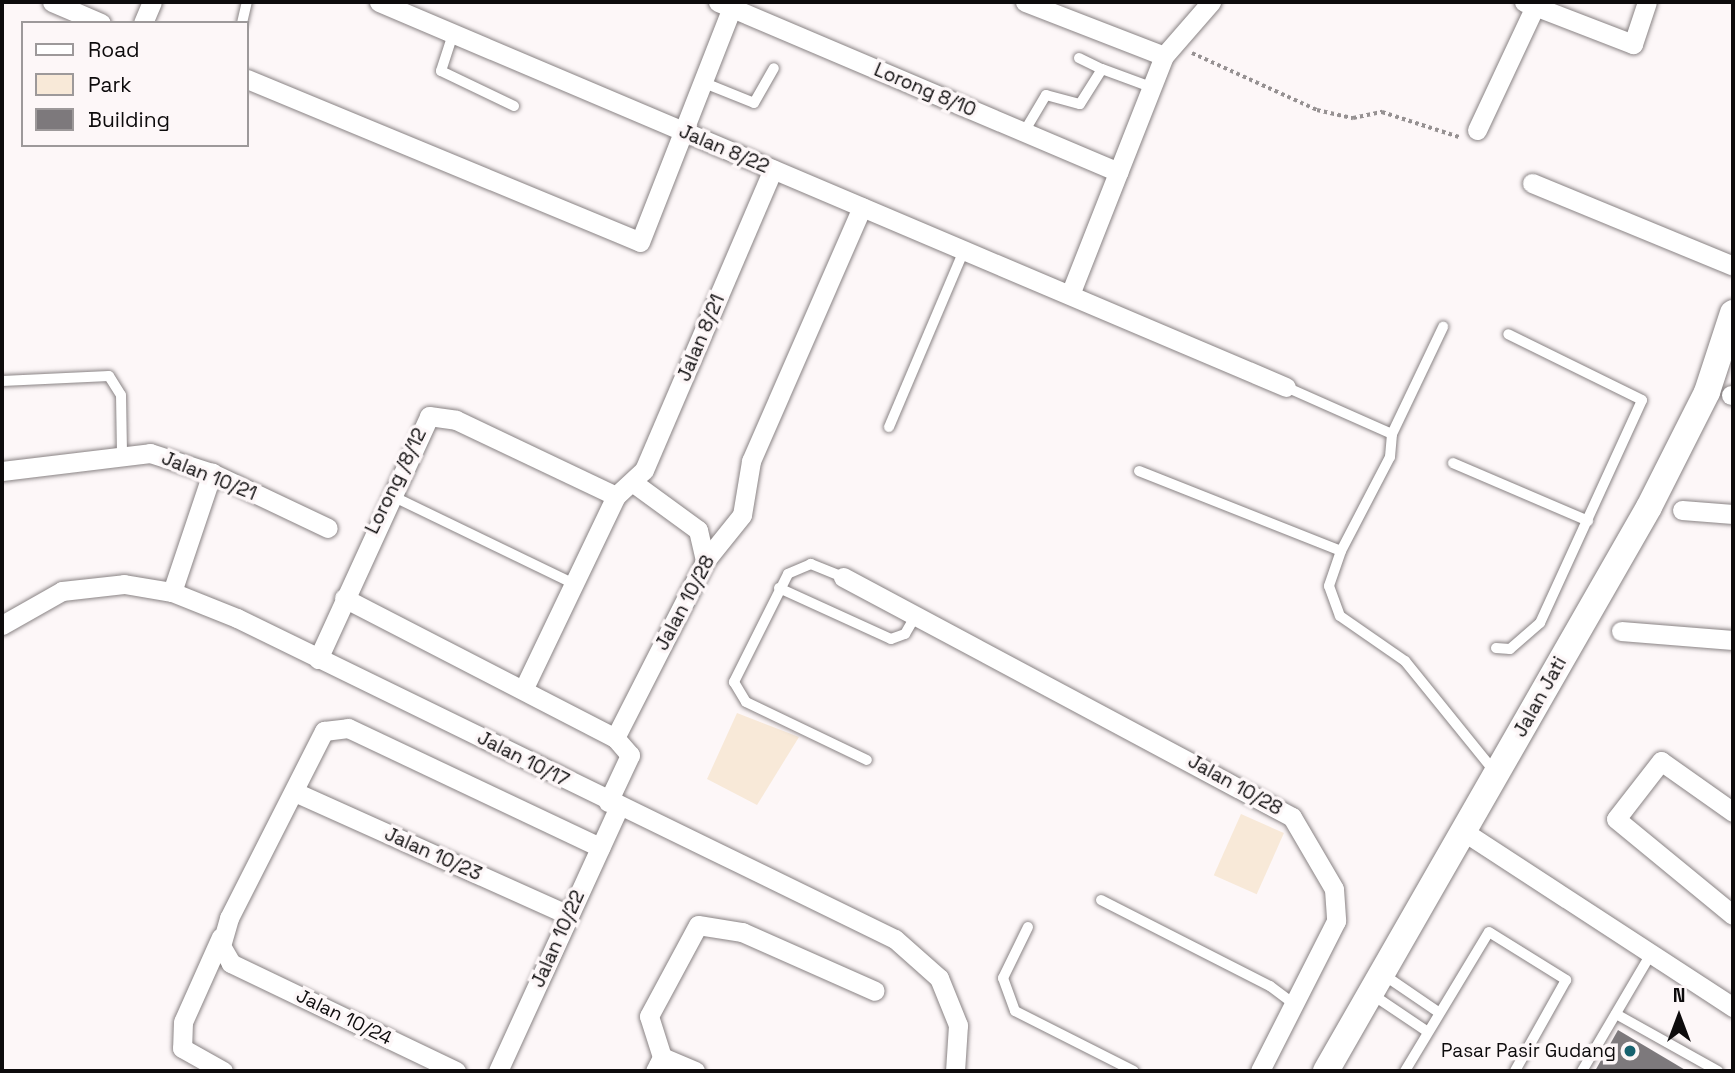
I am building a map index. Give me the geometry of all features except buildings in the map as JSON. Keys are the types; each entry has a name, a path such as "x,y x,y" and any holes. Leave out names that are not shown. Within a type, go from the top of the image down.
{"street":[{"path":"52,2 96,21"},
{"path":"144,21 152,2"},
{"name":"Jalan 8/22","path":"379,2 964,250 1071,292 1286,387"},
{"path":"1025,2 1164,56"},
{"path":"1071,292 1164,56 1211,2"},
{"path":"1477,130 1530,4 1633,44 1647,2"},
{"path":"248,79 640,242 702,82 728,4"},
{"name":"Lorong 8/10","path":"728,4 1118,172"},
{"name":"Jalan 8/21","path":"635,484 773,169"},
{"path":"1532,183 1733,266"},
{"name":"Jalan 10/28","path":"615,738 705,561 742,515 751,461 862,207"},
{"name":"Jalan Jati","path":"1326,1071 1466,833 1707,392 1733,313"},
{"name":"Lorong /8/12","path":"318,659 389,494 424,422 435,414 616,496"},
{"name":"Jalan 10/21","path":"2,471 122,453 150,453 212,473 328,528"},
{"path":"172,592 212,473"},
{"path":"524,688 616,496 635,484 698,530 705,561"},
{"path":"1682,510 1733,514"},
{"name":"Jalan 10/28","path":"843,577 1273,804 1306,834 1334,889 1332,938 1296,1006"},
{"name":"Jalan 10/17","path":"2,625 62,591 124,584 172,592 318,659 895,939 939,978 958,1025 955,1071"},
{"path":"344,598 524,688 615,738 630,755 613,804"},
{"path":"1621,631 1733,640"},
{"path":"223,1071 182,1048 183,1022 222,935 298,793 324,731 348,728 600,847"},
{"path":"1733,811 1661,761 1616,819 1733,915"},
{"name":"Jalan 10/23","path":"298,793 569,915"},
{"name":"Jalan 10/22","path":"498,1071 600,847 613,804"},
{"path":"1466,833 1733,1007"},
{"path":"695,1071 658,1064 649,1016 698,925 742,932 875,990"},
{"name":"Jalan 10/24","path":"222,935 231,963 456,1071"},
{"path":"1261,1071 1296,1006"}],"lane":[{"path":"242,21 247,2"},
{"path":"453,34 441,71 514,106"},
{"path":"1079,58 1151,87"},
{"path":"702,82 754,103 774,68"},
{"path":"1024,132 1046,95 1080,104 1102,69"},
{"path":"889,427 964,250"},
{"path":"1443,327 1392,434 1390,457 1341,551 1329,586 1340,616 1405,661 1498,775"},
{"path":"1496,648 1510,649 1541,623 1641,396 1508,334"},
{"path":"2,382 109,376 121,395 122,453"},
{"path":"1286,387 1392,434"},
{"path":"1453,463 1587,521"},
{"path":"1139,471 1341,551"},
{"path":"389,494 572,583"},
{"path":"843,577 806,565 779,589 737,674 736,690 746,702 867,760"},
{"path":"779,589 891,639 905,634 916,615"},
{"path":"1101,900 1270,986 1296,1006"},
{"path":"1028,927 1003,978 1015,1011 1134,1071"},
{"path":"1405,1071 1438,1012 1489,932 1560,971 1565,991 1515,1071"},
{"path":"1582,1071 1651,954"},
{"path":"1377,985 1438,1012"},
{"path":"1377,985 1428,1032"},
{"path":"1616,1014 1718,1071"}],"path":[{"path":"1190,52 1338,116 1382,112 1464,138 1477,130"}],"green space":[{"path":"737,713 799,737 757,805 707,779"},
{"path":"1241,814 1284,833 1257,894 1214,875"}],"place":[{"name":"Pasar Pasir Gudang","path":"1630,1051"}]}
